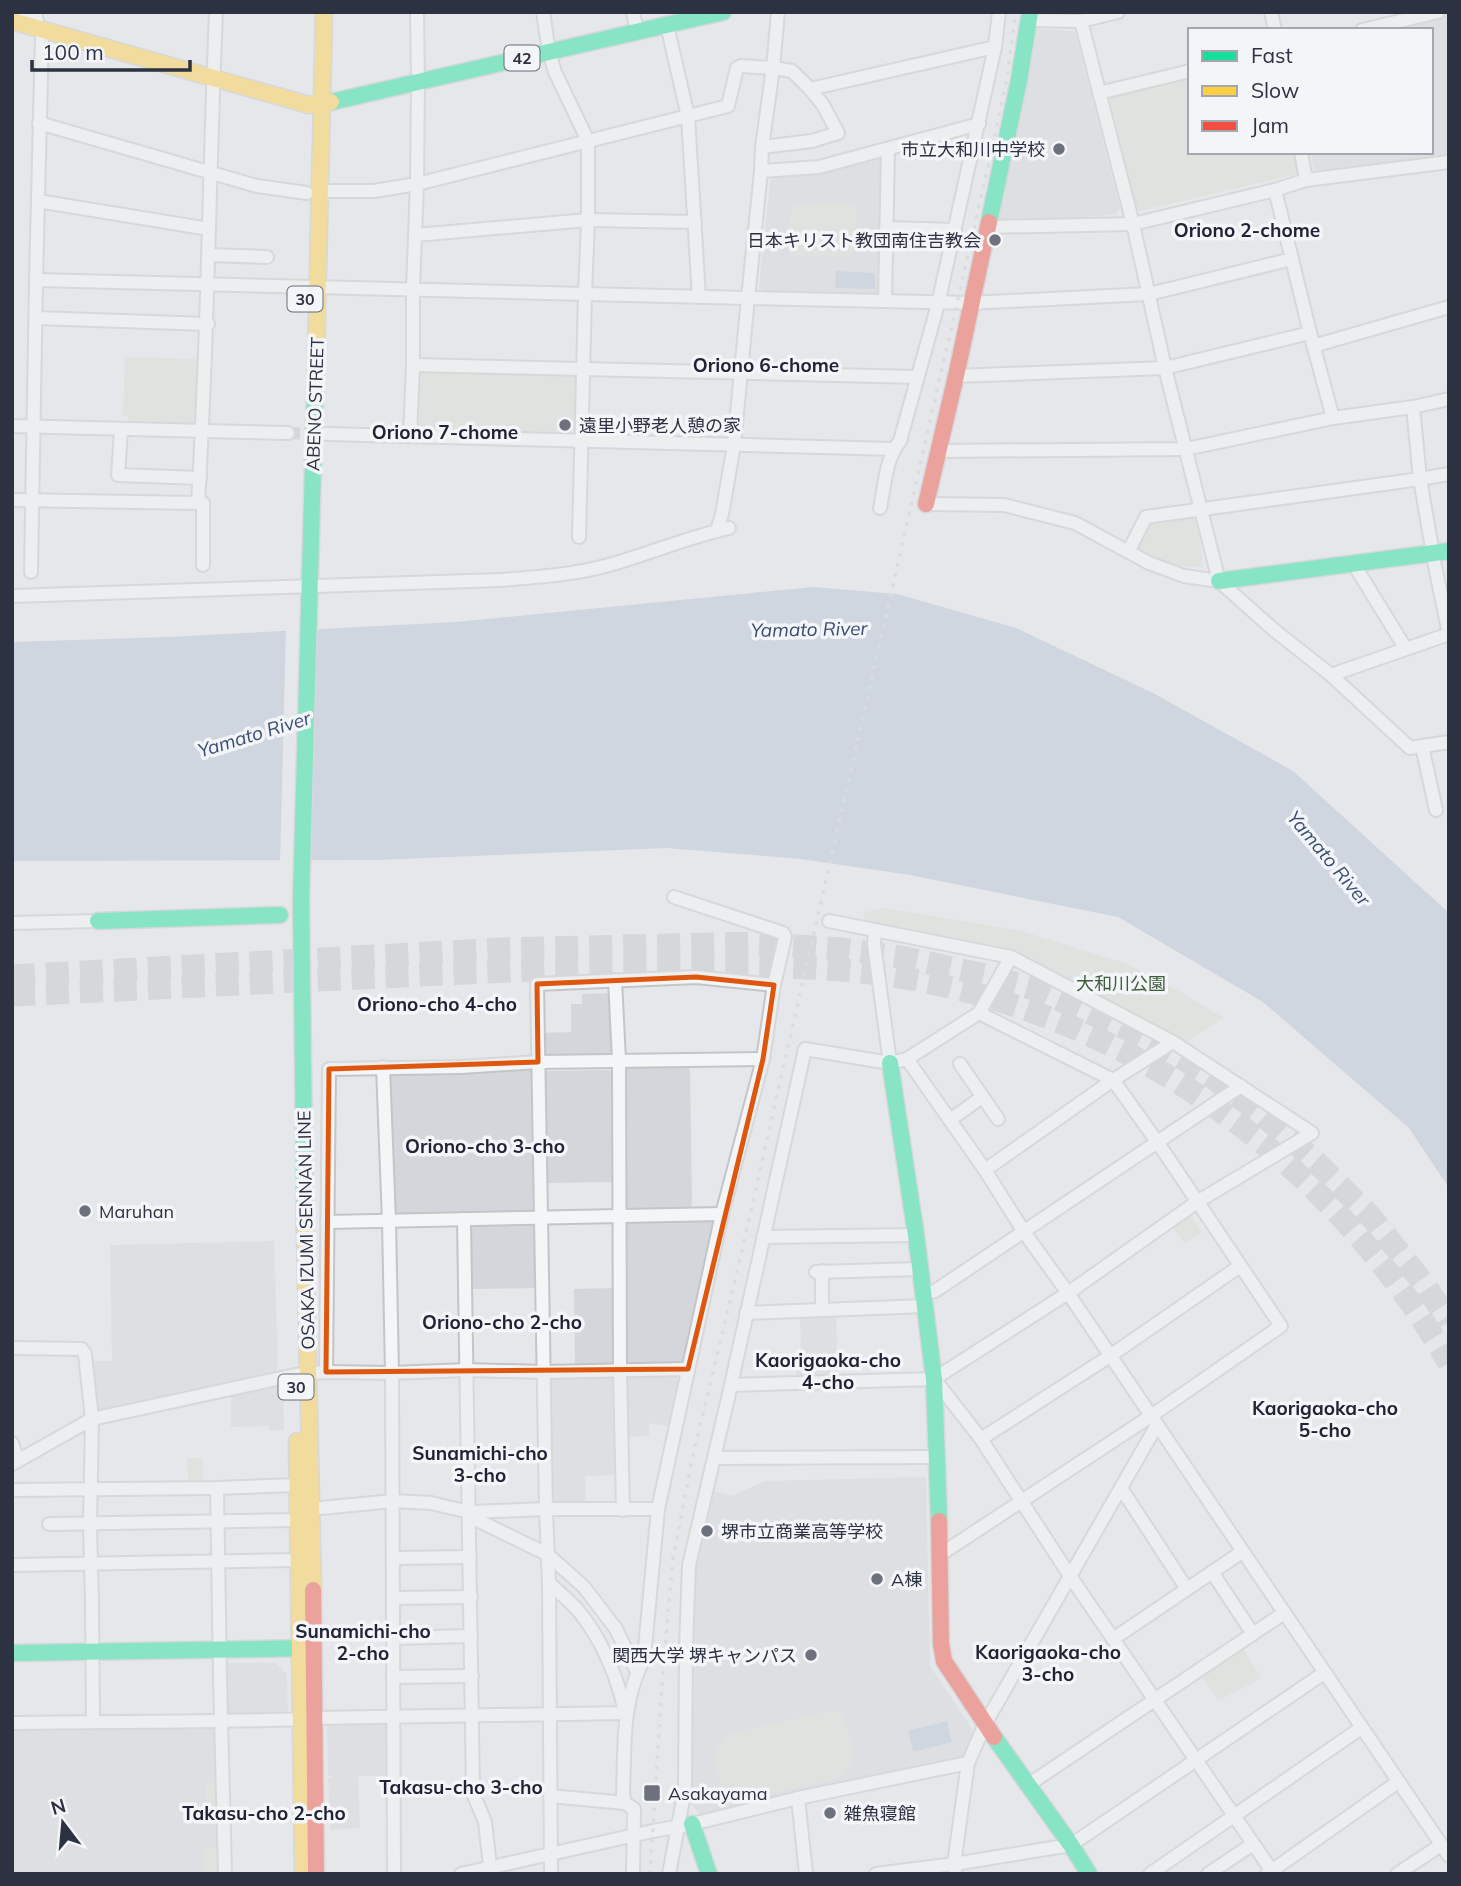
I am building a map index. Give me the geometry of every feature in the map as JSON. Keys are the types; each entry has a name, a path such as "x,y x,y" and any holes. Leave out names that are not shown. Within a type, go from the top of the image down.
{"main road":[{"name":"ABENO STREET","path":"312,12 316,105"},
{"name":"ABENO STREET","path":"304,594 313,192 316,105 324,12"},
{"name":"42","path":"12,21 38,24 213,78 316,105 723,12"},
{"path":"926,504 956,376 963,303 987,227 1030,16"},
{"path":"1219,581 1441,552"},
{"name":"OSAKA IZUMI SENNAN LINE","path":"304,594 292,909 302,1374 311,1509 308,1719 316,1874"},
{"path":"98,922 292,909"},
{"path":"890,1063 934,1379 941,1554 941,1644 944,1661 1089,1874"},
{"name":"OSAKA IZUMI SENNAN LINE","path":"302,1374 297,1485 299,1560 307,1648"},
{"path":"12,1653 307,1648"},
{"name":"OSAKA IZUMI SENNAN LINE","path":"303,1874 308,1719"},
{"path":"685,1825 709,1874"}],"street":[{"path":"17,12 38,24"},
{"path":"198,503 208,324 216,12"},
{"path":"410,436 417,184 417,12"},
{"path":"543,12 555,72 588,141 579,537"},
{"path":"633,12 637,32"},
{"path":"12,596 304,594 568,574 609,565 723,530 722,514 734,445 762,147 778,12"},
{"path":"880,508 889,460 900,442 938,304 979,124 995,47 999,12"},
{"path":"1030,16 1081,21 1118,12"},
{"path":"1370,28 1438,12"},
{"path":"1081,21 1219,581"},
{"path":"12,28 38,24"},
{"path":"31,572 39,123 38,24"},
{"path":"667,25 688,117 699,297"},
{"path":"810,89 995,47"},
{"path":"39,123 257,186 313,192 374,191 417,184 728,106 737,68 741,66 792,72 823,105 838,133 812,141 762,147"},
{"path":"1099,93 1188,71"},
{"path":"761,171 819,167 979,124"},
{"path":"885,301 888,149"},
{"path":"1301,154 1306,180"},
{"path":"987,227 1133,224 1306,180 1449,162"},
{"path":"1275,190 1333,418"},
{"path":"38,201 209,229"},
{"path":"416,235 588,220 695,222"},
{"path":"886,228 955,230"},
{"path":"209,255 267,257"},
{"path":"36,280 938,304 1149,294 1292,259"},
{"path":"1313,346 1449,307"},
{"path":"36,318 208,324"},
{"path":"956,376 1166,368 1310,332"},
{"path":"413,365 917,377"},
{"path":"939,451 1186,449 1333,418 1449,399"},
{"path":"1331,675 1449,634 1441,552 1420,480 1413,407"},
{"path":"12,426 288,433"},
{"path":"121,430 118,475 200,478"},
{"path":"326,434 894,449"},
{"path":"1128,552 1146,517 1449,474"},
{"path":"12,500 203,503 203,565"},
{"path":"926,504 1004,505 1075,523 1149,563 1184,576 1219,581 1331,675 1410,748 1449,742"},
{"path":"1353,563 1406,649"},
{"path":"1422,746 1436,810"},
{"path":"625,1713 644,1658 658,1509 722,1214 763,1059 774,985 785,937 783,933 674,897"},
{"path":"731,1385 934,1379 1068,1293 1197,1202 1312,1133 1173,1042 1011,957 829,921"},
{"path":"12,923 98,922"},
{"path":"875,930 874,944 890,1063"},
{"path":"669,1874 685,1825 689,1565 805,1049 890,1063 907,1059 979,1013 1011,957"},
{"path":"551,1874 549,1583 537,984 696,977 774,985"},
{"path":"615,980 619,1060 623,1510"},
{"path":"941,1554 1021,1500 1154,1421 1281,1326 1113,1080 979,1013"},
{"path":"985,1170 1113,1080 1173,1042"},
{"path":"326,1372 329,1069 619,1060 763,1059"},
{"path":"907,1059 1449,1856"},
{"path":"960,1065 998,1119"},
{"path":"383,1067 392,1373 394,1874"},
{"path":"746,1313 822,1310 924,1300 1241,1086"},
{"path":"950,1120 982,1097"},
{"path":"327,1223 722,1214"},
{"path":"464,1220 473,1793 485,1822 490,1866"},
{"path":"763,1237 916,1235"},
{"path":"981,1439 1110,1356 1240,1266"},
{"path":"822,1310 819,1272 920,1269"},
{"path":"12,1348 82,1349 85,1354 92,1419 90,1524 93,1721"},
{"path":"12,1443 15,1462 92,1419 302,1374 688,1369"},
{"path":"934,1379 981,1439 1070,1576 1271,1873 1398,1782"},
{"path":"954,1869 968,1763 985,1724 1121,1488 1154,1421"},
{"path":"715,1458 936,1457"},
{"path":"12,1490 297,1485"},
{"path":"217,1488 225,1874"},
{"path":"1121,1488 1187,1589"},
{"path":"311,1509 393,1500 431,1503 469,1512 658,1509"},
{"path":"469,1512 475,1519 547,1555 584,1587 616,1629 637,1672"},
{"path":"49,1524 298,1520"},
{"path":"1113,1639 1242,1552"},
{"path":"393,1558 470,1557"},
{"path":"12,1565 299,1560"},
{"path":"1212,1572 1254,1633"},
{"path":"549,1583 577,1609 609,1663 621,1691 625,1713 622,1794 625,1803"},
{"path":"393,1598 471,1597"},
{"path":"1028,1785 1284,1613"},
{"path":"393,1638 471,1636"},
{"path":"876,1874 954,1869 1071,1845 1324,1673"},
{"path":"393,1677 472,1676"},
{"path":"12,1723 221,1722 625,1713"},
{"path":"1150,1874 1361,1728"},
{"path":"469,1873 490,1866 798,1798 968,1763"},
{"path":"550,1797 625,1803 634,1810 633,1874"},
{"path":"798,1798 806,1874"},
{"path":"1208,1874 1253,1844"},
{"path":"1397,1874 1441,1844"}],"highlighted area":[{"path":"696,977 774,985 763,1059 688,1369 326,1372 329,1069 538,1062 537,984"}],"shaded area":[{"path":"1449,14 1449,154 1314,170 1310,154 1433,154 1433,28 1392,28"},
{"name":"市立大和川中学校","path":"1039,29 1075,31 1120,208 1115,215 1003,222 995,216 1032,33"},
{"path":"880,155 885,158 879,295 763,291 759,287 770,183 773,177 816,172"},
{"path":"610,993 612,1055 544,1058 543,1033 571,1032 571,1004 582,1004 582,994"},
{"path":"686,1066 690,1069 692,1205 687,1211 632,1213 626,1208 623,1067"},
{"path":"535,1070 537,1208 533,1212 395,1215 389,1073"},
{"path":"612,1072 613,1182 545,1183 544,1073"},
{"path":"711,1218 714,1222 688,1360 684,1364 629,1366 625,1362 624,1223 628,1220"},
{"path":"534,1222 537,1225 538,1288 470,1289 470,1223"},
{"path":"274,1241 278,1367 273,1374 98,1414 95,1411 94,1361 112,1361 110,1245"},
{"path":"616,1288 614,1364 575,1365 574,1289"},
{"path":"800,1313 836,1313 838,1376 798,1377 790,1360 801,1354"},
{"path":"627,1373 682,1374 672,1427 649,1423 649,1436 628,1437"},
{"path":"554,1375 617,1377 619,1475 585,1476 586,1502 556,1503 551,1499 548,1379"},
{"path":"283,1384 284,1430 269,1431 268,1426 231,1427 231,1397"},
{"name":"関西大学 堺キャンパス","path":"926,1477 930,1666 971,1727 973,1736 963,1757 699,1814 689,1802 696,1566 714,1491 733,1496 764,1481"},
{"path":"225,1663 276,1663 287,1674 288,1714 231,1716 226,1712"},
{"path":"327,1722 389,1722 390,1776 358,1776 360,1828 330,1830 328,1778 335,1777 328,1776"},
{"path":"210,1726 216,1730 220,1874 12,1874 12,1729"}],"green space":[{"path":"1188,76 1188,154 1295,154 1300,173 1136,212 1109,95"},
{"path":"857,203 853,257 790,256 792,240 788,238 792,205"},
{"path":"125,357 203,359 201,419 194,425 128,424 128,416 123,415"},
{"path":"420,370 575,374 578,378 576,419 557,418 556,436 422,432 417,429 416,374"},
{"path":"1188,515 1197,520 1203,567 1167,565 1135,547 1149,523"},
{"name":"大和川公園","path":"885,908 1018,930 1128,964 1224,1018 1185,1043 1176,1035 1010,950 862,923 865,912"},
{"path":"1190,1216 1202,1233 1185,1244 1173,1228"},
{"path":"187,1458 202,1458 203,1479 188,1480"},
{"path":"1243,1649 1262,1678 1218,1701 1202,1677"},
{"path":"834,1710 843,1716 851,1745 852,1760 843,1777 741,1801 722,1788 715,1750 727,1734"},
{"path":"217,1783 218,1826 207,1826 206,1784"},
{"path":"218,1848 219,1874 203,1874 203,1849"}],"water":[{"path":"836,271 875,273 875,289 835,288"},
{"name":"Yamato River","path":"813,587 897,594 1016,628 1153,693 1293,771 1449,913 1449,1188 1409,1128 1263,1002 1118,917 910,875 801,859 667,848 377,860 12,861 12,642 456,622"},
{"path":"947,1721 952,1742 913,1752 908,1731"}],"pier":[{"path":"316,626 311,863 280,864 286,627"}],"tunnel":[{"path":"288,433 319,434"},
{"path":"12,976 502,949 754,943 841,949 900,957 990,976 1034,989 1152,1040 1206,1073 1258,1111 1316,1162 1372,1218 1427,1288 1449,1322"},
{"path":"12,995 498,972 694,966 845,970 953,988 1040,1015 1123,1051 1202,1098 1274,1153 1340,1216 1399,1286 1449,1363"}],"railway":[{"path":"650,1874 673,1559 692,1460 992,149 1007,78 1016,12"}],"traffic: fast":[{"path":"331,102 723,12"},
{"path":"989,222 1019,80 1030,12"},
{"path":"305,1231 301,901 316,355"},
{"path":"1219,581 1449,551"},
{"path":"98,921 280,915"},
{"path":"890,1063 934,1379 939,1521"},
{"path":"12,1653 313,1648"},
{"path":"994,1737 1089,1874"},
{"path":"692,1824 709,1874"}],"traffic: slow":[{"path":"316,355 324,12"},
{"path":"12,21 309,105 331,102"},
{"path":"305,1231 313,1590"},
{"path":"297,1441 303,1869"}],"traffic: jam":[{"path":"926,504 989,222"},
{"path":"939,1521 941,1644 944,1661 994,1737"},
{"path":"313,1590 316,1874"}],"place":[{"name":"市立大和川中学校","path":"1059,149"},
{"name":"日本キリスト教団南住吉教会","path":"995,240"},
{"name":"遠里小野老人憩の家","path":"565,425"},
{"name":"Maruhan","path":"85,1211"},
{"name":"堺市立商業高等学校","path":"707,1531"},
{"name":"A棟","path":"877,1579"},
{"name":"関西大学 堺キャンパス","path":"811,1655"},
{"name":"Asakayama","path":"652,1793"},
{"name":"雑魚寝館","path":"830,1813"}],"district":[{"name":"Oriono 2-chome","path":"1247,230"},
{"name":"Oriono 6-chome","path":"766,365"},
{"name":"Oriono 7-chome","path":"445,432"},
{"name":"Oriono-cho 4-cho","path":"437,1004"},
{"name":"Oriono-cho 3-cho","path":"485,1146"},
{"name":"Oriono-cho 2-cho","path":"502,1322"},
{"name":"Kaorigaoka-cho 4-cho","path":"828,1371"},
{"name":"Kaorigaoka-cho 5-cho","path":"1325,1419"},
{"name":"Sunamichi-cho 3-cho","path":"480,1464"},
{"name":"Sunamichi-cho 2-cho","path":"363,1642"},
{"name":"Kaorigaoka-cho 3-cho","path":"1048,1663"},
{"name":"Takasu-cho 3-cho","path":"461,1787"},
{"name":"Takasu-cho 2-cho","path":"264,1813"}]}
